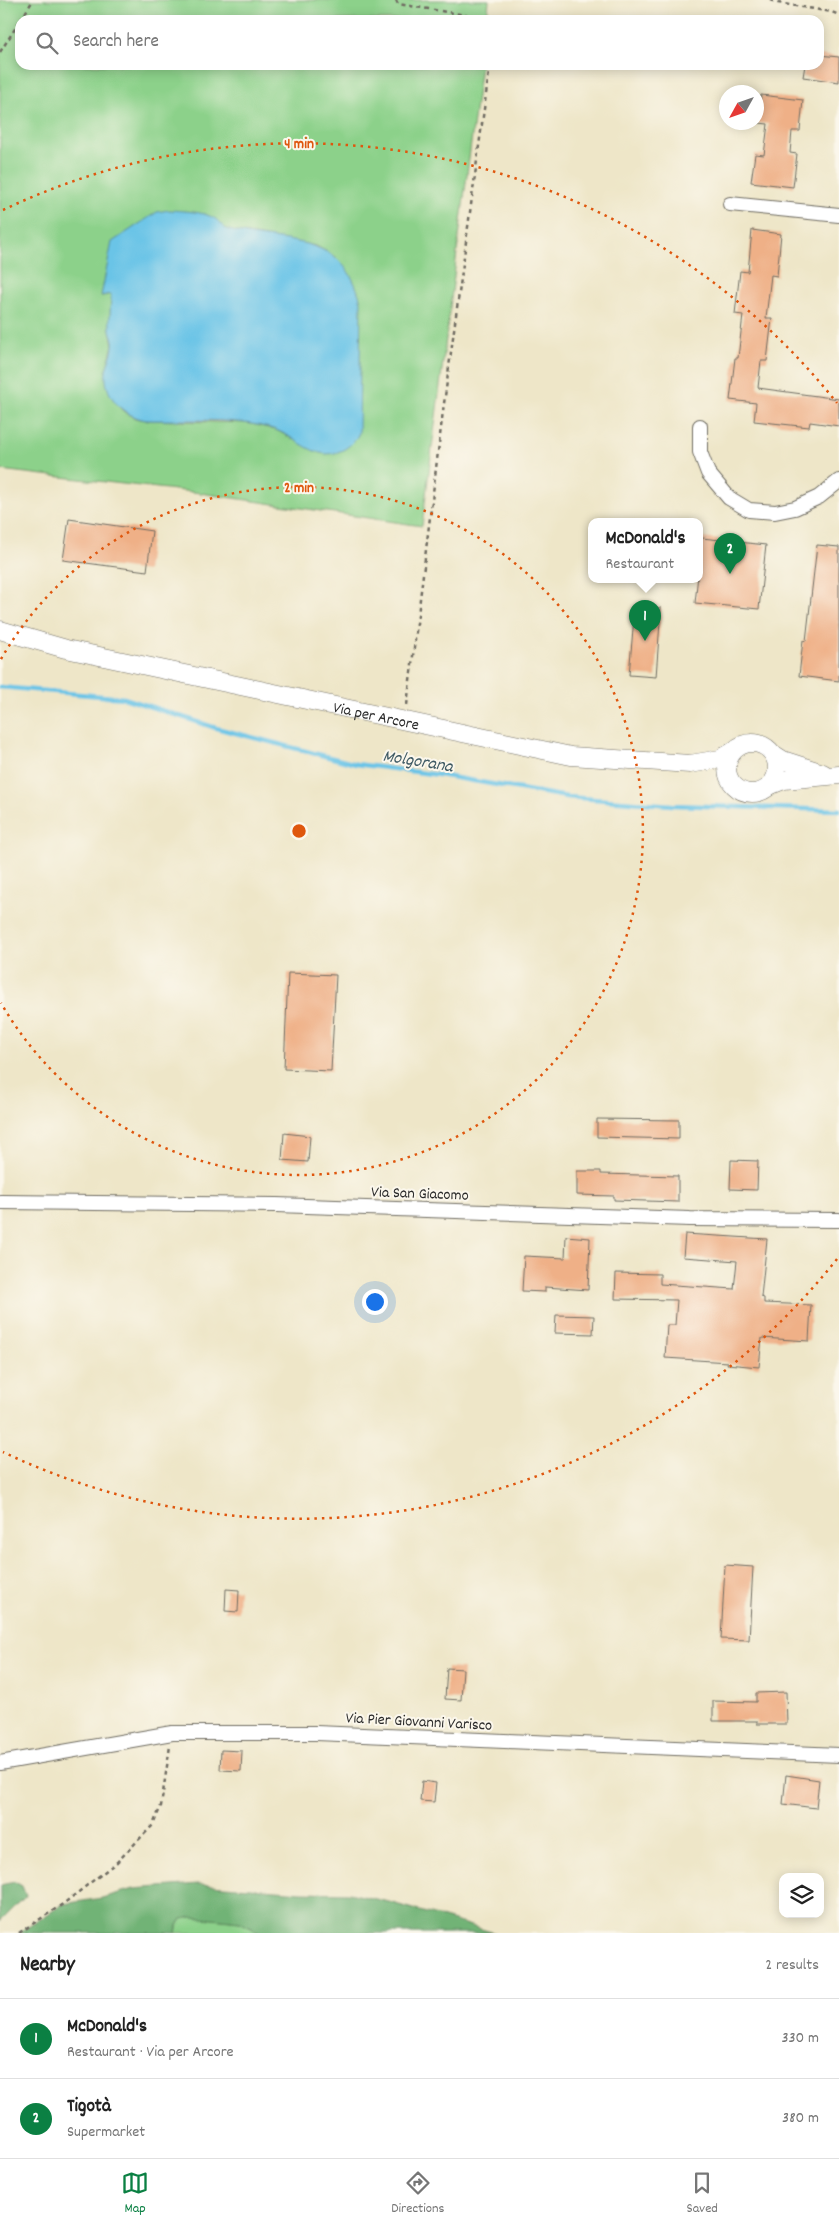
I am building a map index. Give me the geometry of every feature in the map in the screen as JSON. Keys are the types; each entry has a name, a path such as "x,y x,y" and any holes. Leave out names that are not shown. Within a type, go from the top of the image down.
{"main road":[{"path":"0,630 66,649"},
{"path":"0,641 34,648 66,649"},
{"name":"Via per Arcore","path":"66,649 571,756 690,764 720,759 732,752"},
{"path":"769,786 774,781 777,768 772,754 767,748 752,743 745,744 732,752 727,766 730,780 738,790 751,793 758,793 784,780 835,775"},
{"path":"772,754 783,760 835,775"},
{"name":"Via per Arcore","path":"690,764 730,780"}],"street":[{"path":"730,204 839,214"},
{"path":"700,426 700,452 708,473 729,498 749,510 775,512 795,508 819,496 839,481"},
{"name":"Via San Giacomo","path":"0,1202 276,1205 690,1219 839,1220"},
{"name":"Via Pier Giovanni Varisco","path":"0,1764 172,1733 316,1733 839,1755"}],"path":[{"path":"23,15 33,0"},
{"path":"396,0 398,4 465,15"},
{"path":"770,0 778,4 832,12 839,15"},
{"path":"0,52 15,28"},
{"path":"405,721 443,411 489,70"},
{"path":"19,1933 63,1904 117,1862 153,1825 161,1806 172,1733"}],"green space":[{"path":"0,0 489,0 488,15 15,15 15,70 480,70 422,526 193,492 0,470","holes":["214,218 226,230 316,246 336,257 310,448 276,430 248,423 146,420 135,418 123,411 114,400 106,371 113,345 110,329 111,294 102,296"]},
{"path":"15,1882 22,1886 26,1896 0,1922 0,1885"},
{"path":"198,1884 302,1892 349,1893 389,1902 495,1933 260,1933 240,1922 193,1917 182,1919 176,1933 19,1933 63,1904 102,1898 133,1889"},
{"path":"193,1916 240,1922 260,1933 176,1933 182,1919"}],"water":[{"path":"169,210 204,214 216,219 229,230 310,245 327,252 341,263 353,279 361,302 359,433 350,445 336,453 320,453 279,431 258,425 210,420 146,420 130,414 116,403 111,396 106,380 106,371 113,343 110,330 111,294 101,296 112,242 157,212"}],"building":[{"path":"824,56 839,57 839,82 803,77 804,70 824,70"},
{"path":"764,95 803,100 800,131 792,131 790,153 797,154 793,187 751,182 755,154 764,155 768,124 764,124"},
{"path":"752,230 781,234 777,276 771,275 766,318 772,318 767,361 761,361 758,388 839,399 839,426 810,422 809,427 754,421 756,403 730,400 735,358 738,358 743,315 735,314 740,271 748,272"},
{"path":"69,519 152,531 147,571 63,560"},
{"path":"703,538 766,545 759,609 695,603 697,583 703,583"},
{"path":"817,545 839,547 839,681 799,676 803,640 806,641"},
{"path":"635,606 661,608 656,677 629,675"},
{"path":"288,973 336,975 331,1071 284,1069"},
{"path":"597,1119 679,1120 679,1139 597,1137"},
{"path":"284,1133 310,1136 308,1162 282,1160"},
{"path":"731,1160 758,1161 757,1190 730,1189"},
{"path":"577,1171 601,1171 601,1174 678,1176 678,1202 614,1200 614,1196 577,1195"},
{"path":"685,1234 767,1239 761,1297 764,1298 764,1303 811,1305 809,1341 762,1338 759,1367 727,1364 728,1362 665,1358 667,1325 675,1325 677,1300 615,1299 616,1273 660,1274 660,1284 734,1289 737,1261 683,1257"},
{"path":"566,1236 590,1238 588,1290 545,1287 545,1292 522,1291 524,1256 565,1258"},
{"path":"556,1315 594,1316 593,1334 555,1333"},
{"path":"725,1565 753,1567 749,1640 721,1639"},
{"path":"226,1589 239,1590 238,1612 225,1611"},
{"path":"447,1668 463,1669 461,1700 445,1699"},
{"path":"786,1692 787,1724 757,1724 757,1721 713,1721 713,1701 756,1702 756,1693"},
{"path":"221,1750 242,1751 241,1771 220,1770"},
{"path":"786,1775 819,1780 816,1808 783,1804"},
{"path":"422,1781 436,1783 434,1802 420,1801"}],"waterway":[{"name":"Molgorana","path":"0,687 124,698 216,728 356,764 439,775 567,797 672,805 839,810"}],"place":[{"name":"Tigotà","path":"730,574"},
{"name":"McDonald's","path":"645,641"}]}
